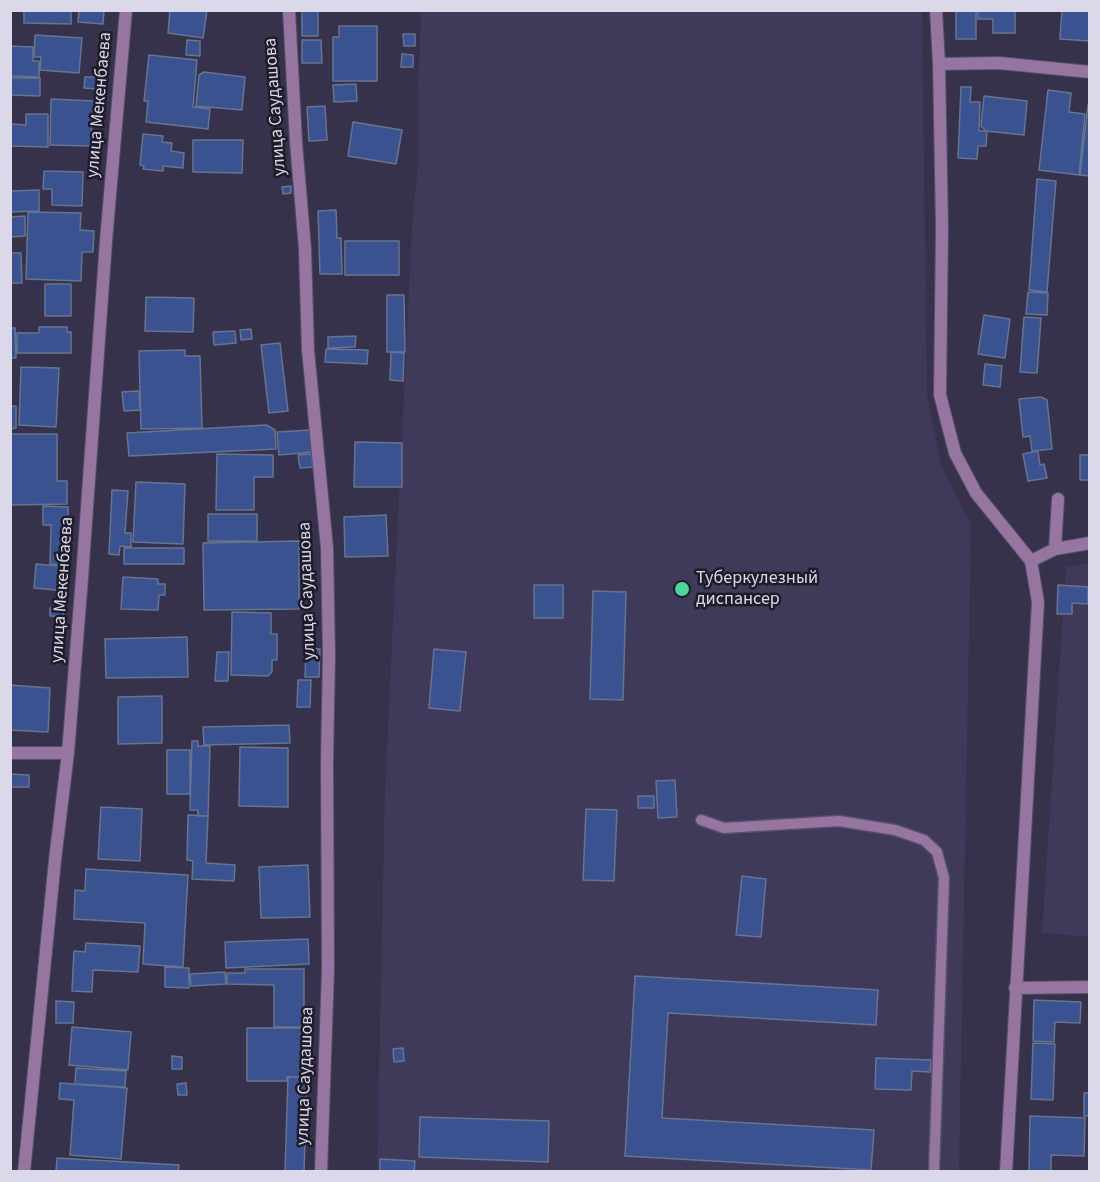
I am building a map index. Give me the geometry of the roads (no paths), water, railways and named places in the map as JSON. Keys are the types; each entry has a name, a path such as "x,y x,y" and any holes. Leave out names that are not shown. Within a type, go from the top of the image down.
{"street":[{"name":"улица Мекенбаева","path":"24,1172 68,753 106,241 126,10"},
{"name":"улица Саудашова","path":"289,10 296,142 305,249 309,350 327,548 328,970 321,1172"},
{"path":"936,10 942,227 940,395 955,453 976,493 1031,561 1038,602 1006,1172"},
{"path":"939,64 999,63 1089,72"},
{"path":"1055,549 1058,499"},
{"path":"1031,561 1055,549 1089,543"},
{"path":"10,753 68,753"},
{"path":"1015,988 1089,987"}],"lane":[{"path":"701,820 724,828 839,821 895,830 924,840 936,852 944,878 934,1172"}],"place":[{"name":"Туберкулезный диспансер","path":"682,589"}]}
